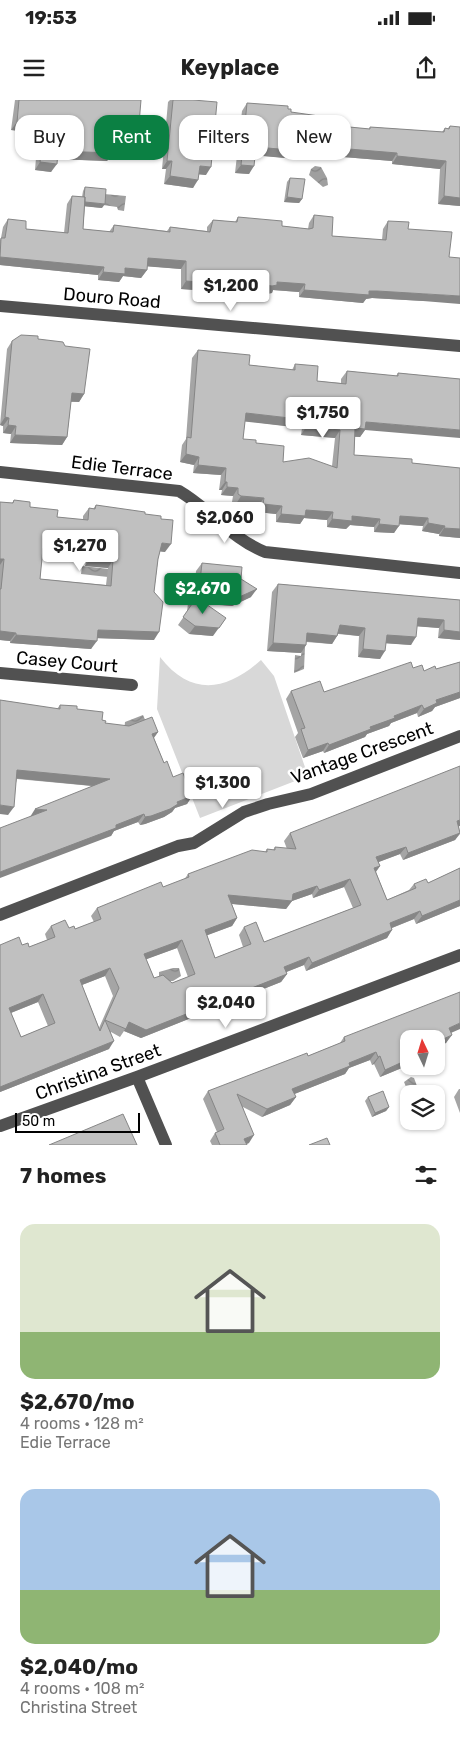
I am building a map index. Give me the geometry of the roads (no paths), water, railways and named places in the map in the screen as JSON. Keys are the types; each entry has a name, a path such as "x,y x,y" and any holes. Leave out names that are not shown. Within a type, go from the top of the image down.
{"street":[{"name":"Douro Road","path":"0,306 460,346"},
{"name":"Edie Terrace","path":"0,472 167,488 179,491 192,498 250,546 266,552 460,573"},
{"name":"Casey Court","path":"0,673 132,685"},
{"name":"Vantage Crescent","path":"0,915 178,846 194,843 244,812 311,794 460,736"},
{"name":"Christina Street","path":"0,1126 137,1077 460,956"},
{"path":"137,1077 166,1145"}],"water":[{"path":"315,166 321,167 327,178 328,185 323,187 309,175 311,169"},
{"path":"104,194 126,196 124,211 118,210 117,207 103,205"},
{"path":"82,566 109,569 108,577 81,574"},
{"path":"302,646 305,647 304,669 294,673 295,655 301,656"},
{"path":"143,715 147,724 124,732 125,722"},
{"path":"179,968 181,976 173,981 159,982 159,972"},
{"path":"411,1077 414,1078 417,1085 405,1085 404,1082"}]}
